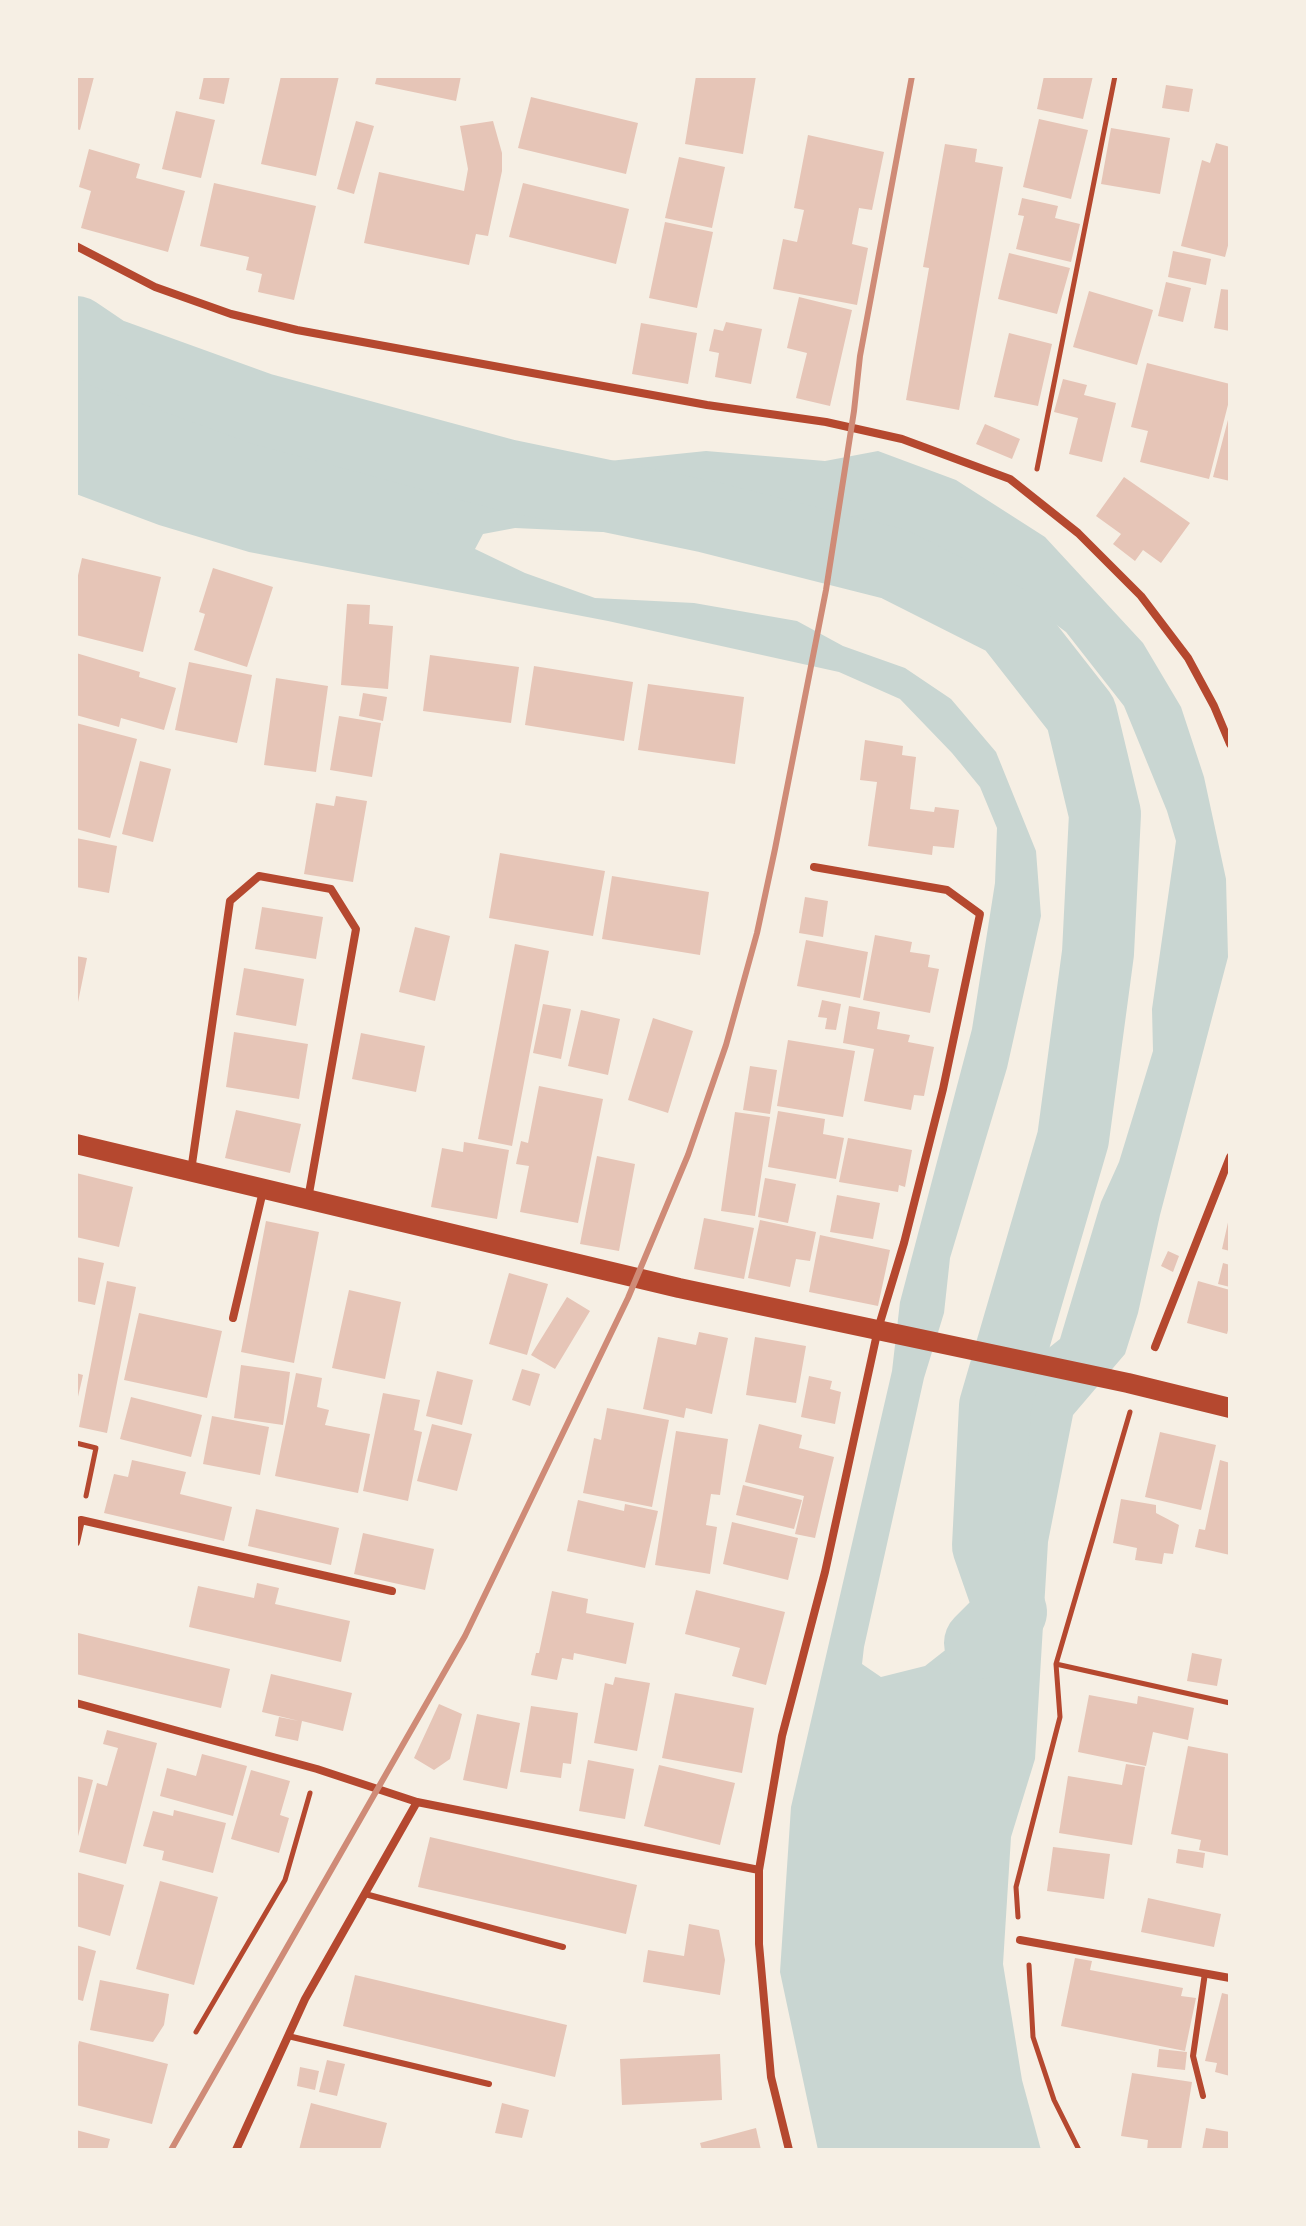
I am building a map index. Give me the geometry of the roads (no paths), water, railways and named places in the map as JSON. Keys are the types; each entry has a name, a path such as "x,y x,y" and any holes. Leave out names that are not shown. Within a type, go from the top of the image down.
{"main road":[{"path":"76,1144 679,1288 1133,1384 1230,1408"}],"street":[{"path":"76,246 155,287 231,314 297,330 707,405 826,422 902,439 1010,479 1078,533 1141,596 1188,658 1230,744"},
{"path":"789,2150 771,2077 759,1944 759,1870 782,1736 943,1089 980,914 947,890 814,867"},
{"path":"191,1172 230,901 259,876 331,889 356,929 307,1200"},
{"path":"1155,1347 1230,1157"},
{"path":"233,1318 263,1190"},
{"path":"76,1542 81,1520 392,1591"},
{"path":"76,1703 317,1769 417,1802 759,1870"},
{"path":"236,2150 305,1999 417,1802"},
{"path":"1020,1940 1230,1978"}],"lane":[{"path":"365,1894 563,1947"},
{"path":"1203,2096 1193,2056 1205,1973"},
{"path":"288,2036 489,2084"}],"waterway":[{"path":"76,332 107,353 262,409 506,475 708,517 894,564 1009,622 1081,714 1105,814 1098,953 1073,1139 995,1406 988,1546 1011,1612 980,1643"}],"railway":[{"path":"171,2150 465,1636 628,1298 688,1155 726,1045 757,933 775,849 826,590 860,356 912,76"}]}
